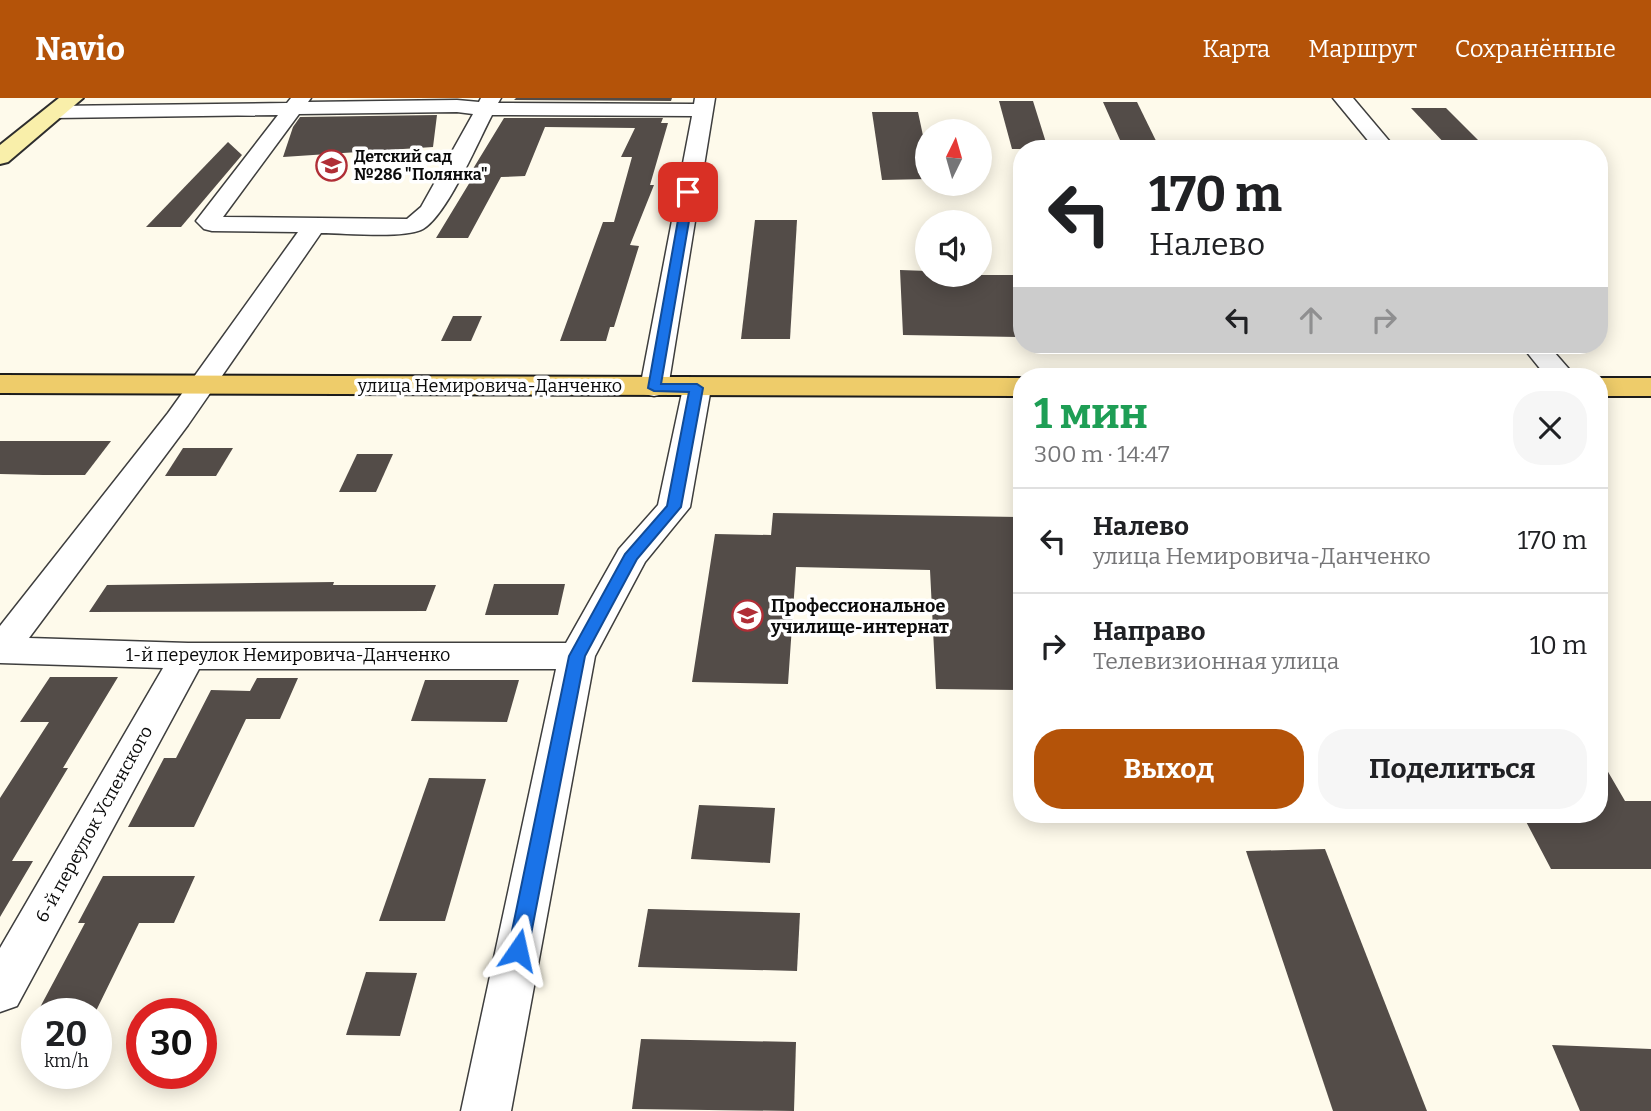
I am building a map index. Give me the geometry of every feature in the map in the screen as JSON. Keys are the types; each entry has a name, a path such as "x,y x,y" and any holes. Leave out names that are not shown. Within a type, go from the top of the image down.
{"main road":[{"name":"улица Немировича-Данченко","path":"0,384 1013,387"},
{"path":"1608,387 1651,387"}],"street":[{"path":"1343,98 1378,140"},
{"path":"296,104 208,221 212,224 414,225 430,211 488,104"},
{"path":"0,157 63,105 704,104 654,388"},
{"path":"0,650 178,419 314,226"},
{"path":"1542,354 1554,368"},
{"path":"486,1111 577,656 631,557 674,507 697,388"},
{"name":"1-й переулок Немировича-Данченко","path":"0,650 188,656 577,656"},
{"name":"6-й переулок Успенского","path":"0,992 188,656"}],"building":[{"path":"672,98 671,101 514,100"},
{"path":"999,101 1033,101 1045,140 1013,140 1012,149"},
{"path":"1103,102 1137,102 1156,140 1120,140"},
{"path":"1411,108 1446,108 1478,140 1441,140"},
{"path":"872,112 918,112 919,119 915,119 915,179 882,180"},
{"path":"437,115 433,147 283,157 293,127 300,117"},
{"path":"504,118 663,118 661,123 668,123 650,185 654,185 630,245 639,246 614,327 610,327 606,341 560,341 603,222 614,222 632,157 621,157 635,128 545,127 525,176 501,177 468,238 436,238 473,177 468,177"},
{"path":"228,142 242,155 181,227 146,227"},
{"path":"755,220 797,220 790,339 741,339"},
{"path":"900,270 915,271 915,287 992,287 992,275 1013,275 1013,337 903,335"},
{"path":"453,316 482,316 471,341 441,341"},
{"path":"0,441 111,441 85,475 43,475 0,474"},
{"path":"183,448 233,448 216,476 165,476"},
{"path":"357,454 393,454 376,492 339,492"},
{"name":"Профессиональное училище-интернат","path":"773,513 1013,517 1013,690 936,689 930,570 796,567 788,684 692,682 715,534 771,535"},
{"path":"334,582 333,585 436,585 426,611 89,612 107,585"},
{"path":"494,584 565,584 558,615 485,615"},
{"path":"50,677 118,677 63,768 68,768 12,861 33,861 0,917 0,798 49,722 20,722"},
{"path":"257,678 298,678 280,719 246,719 194,827 128,827 164,758 176,758 211,690 250,691"},
{"path":"425,680 519,680 507,722 411,721"},
{"path":"1608,772 1625,801 1651,801 1651,869 1551,869 1527,823 1608,823"},
{"path":"429,778 486,779 445,921 379,921"},
{"path":"699,805 775,808 770,863 691,859"},
{"path":"1325,849 1427,1111 1333,1111 1246,851"},
{"path":"103,876 195,876 174,923 139,923 102,998 45,998 85,923 78,923"},
{"path":"648,909 800,913 797,971 638,967"},
{"path":"366,972 417,973 400,1036 346,1035"},
{"path":"641,1039 796,1042 794,1111 632,1109"},
{"path":"1552,1045 1651,1049 1651,1111 1580,1111"}],"place":[{"name":"Детский сад №286 \"Полянка\"","path":"331,165"},
{"name":"Профессиональное училище-интернат","path":"748,616"}],"route":[{"path":"518,950 577,656 631,557 674,507 697,388 654,388 688,192"}]}
